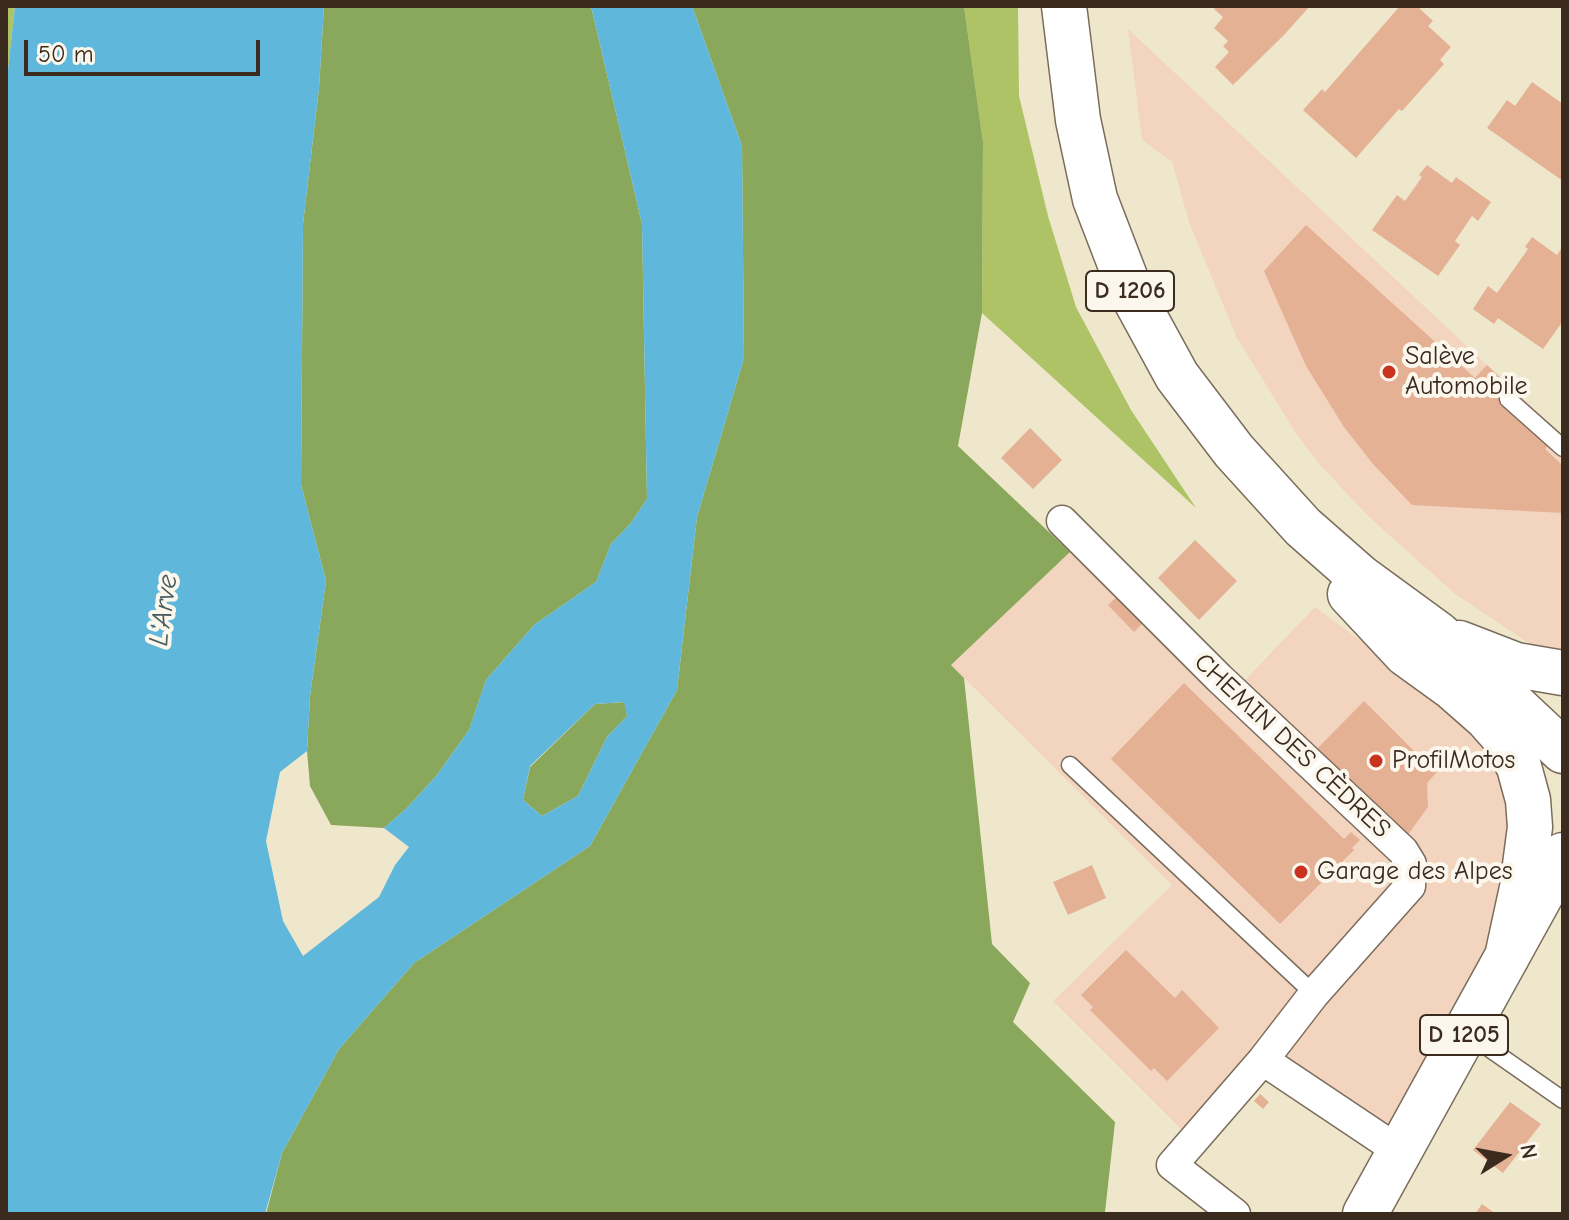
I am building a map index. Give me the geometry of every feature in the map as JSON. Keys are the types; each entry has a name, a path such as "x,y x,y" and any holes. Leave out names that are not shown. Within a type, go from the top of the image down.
{"main road":[{"name":"D 1206","path":"1064,6 1073,86 1089,175 1116,260 1144,320 1177,376 1224,439 1333,556 1438,634 1563,751"},
{"path":"1272,494 1383,632 1406,654 1471,703 1502,735 1511,750 1524,784 1530,827 1522,888 1507,957"},
{"name":"D 1206","path":"1438,634 1516,665 1563,673"},
{"name":"D 1205","path":"1365,1214 1563,855"},
{"name":"D 1205","path":"1399,1214 1563,915"}],"street":[{"name":"CHEMIN DES CÈDRES","path":"1062,521 1207,667 1403,851 1411,864 1410,886 1314,994 1263,1060 1172,1165 1235,1214"},
{"path":"1263,1060 1399,1151"}],"lane":[{"path":"1508,399 1563,448"},
{"path":"1070,765 1314,994"},
{"path":"1490,1049 1563,1100"}],"shaded area":[{"path":"1128,29 1563,436 1563,656 1556,658 1524,640 1454,593 1369,517 1321,466 1295,432 1236,336 1189,222 1172,162 1142,140"},
{"path":"1070,552 1222,697 1244,681 1315,607 1493,744 1518,807 1504,933 1395,1149 1264,1060 1183,1131 1053,1001 1172,885 951,665"}],"green space":[{"path":"6,6 15,6 6,89"},
{"path":"324,6 591,6 642,224 647,499 631,523 611,544 596,582 534,625 486,680 469,730 437,775 384,828 331,825 310,786 307,751 310,696 326,581 301,485 303,224 319,88"},
{"path":"692,6 964,6 983,142 982,313 958,446 1070,552 951,665 964,678 992,944 1030,983 1013,1022 1115,1122 1105,1212 266,1214 282,1153 339,1049 414,963 590,846 677,690 697,517 744,358 742,146"},
{"path":"964,6 1018,6 1019,96 1048,216 1076,307 1131,410 1196,508 982,313 983,142"},
{"path":"625,702 627,716 607,737 578,796 542,816 523,800 530,767 595,704"}],"water":[{"name":"L'Arve","path":"15,6 324,6 319,88 303,224 301,485 326,581 310,696 307,751 280,772 266,841 283,921 303,956 379,897 395,865 409,847 384,828 437,775 469,730 486,680 534,625 596,582 611,544 631,523 647,499 642,224 591,6 692,6 742,146 744,358 697,517 677,690 590,846 414,963 339,1049 282,1153 265,1214 6,1214 6,89","holes":["624,702 627,716 607,737 578,796 542,816 523,800 530,766 595,704"]}],"building":[{"path":"1217,6 1310,6 1233,85 1215,67 1229,52 1223,46 1228,41 1214,28 1223,17 1214,9"},
{"path":"1400,6 1417,6 1433,21 1428,26 1451,47 1440,60 1444,64 1356,158 1303,110 1322,89 1325,92"},
{"path":"1532,82 1563,104 1563,181 1487,128 1507,100 1515,106"},
{"path":"1427,165 1452,183 1456,177 1491,202 1478,221 1472,216 1455,241 1460,245 1438,276 1372,230 1397,195 1405,201"},
{"name":"Salève Automobile","path":"1306,225 1475,378 1487,365 1513,389 1503,403 1549,445 1545,449 1563,466 1563,513 1412,505 1373,464 1344,427 1306,366 1264,271"},
{"path":"1532,237 1557,255 1563,250 1563,321 1543,349 1498,318 1494,324 1473,309 1488,286 1497,293 1528,249 1525,247"},
{"path":"1030,428 1062,460 1033,489 1001,458"},
{"path":"1195,540 1237,581 1199,620 1158,578"},
{"path":"1123,591 1148,618 1134,632 1108,605"},
{"path":"1184,683 1344,839 1351,832 1360,840 1352,848 1354,850 1280,924 1111,759"},
{"name":"ProfilMotos","path":"1364,701 1436,773 1427,783 1428,807 1407,836 1316,750"},
{"path":"1092,865 1106,898 1068,915 1053,882"},
{"path":"1126,950 1175,998 1182,990 1219,1028 1167,1081 1154,1068 1151,1071 1090,1010 1093,1007 1081,995"},
{"path":"1260,1094 1269,1102 1263,1109 1254,1101"},
{"path":"1510,1102 1541,1124 1503,1173 1473,1150"},
{"path":"1482,1204 1496,1214 1475,1214"}],"place":[{"name":"Salève Automobile","path":"1389,372"},
{"name":"ProfilMotos","path":"1376,761"},
{"name":"Garage des Alpes","path":"1301,872"}]}
